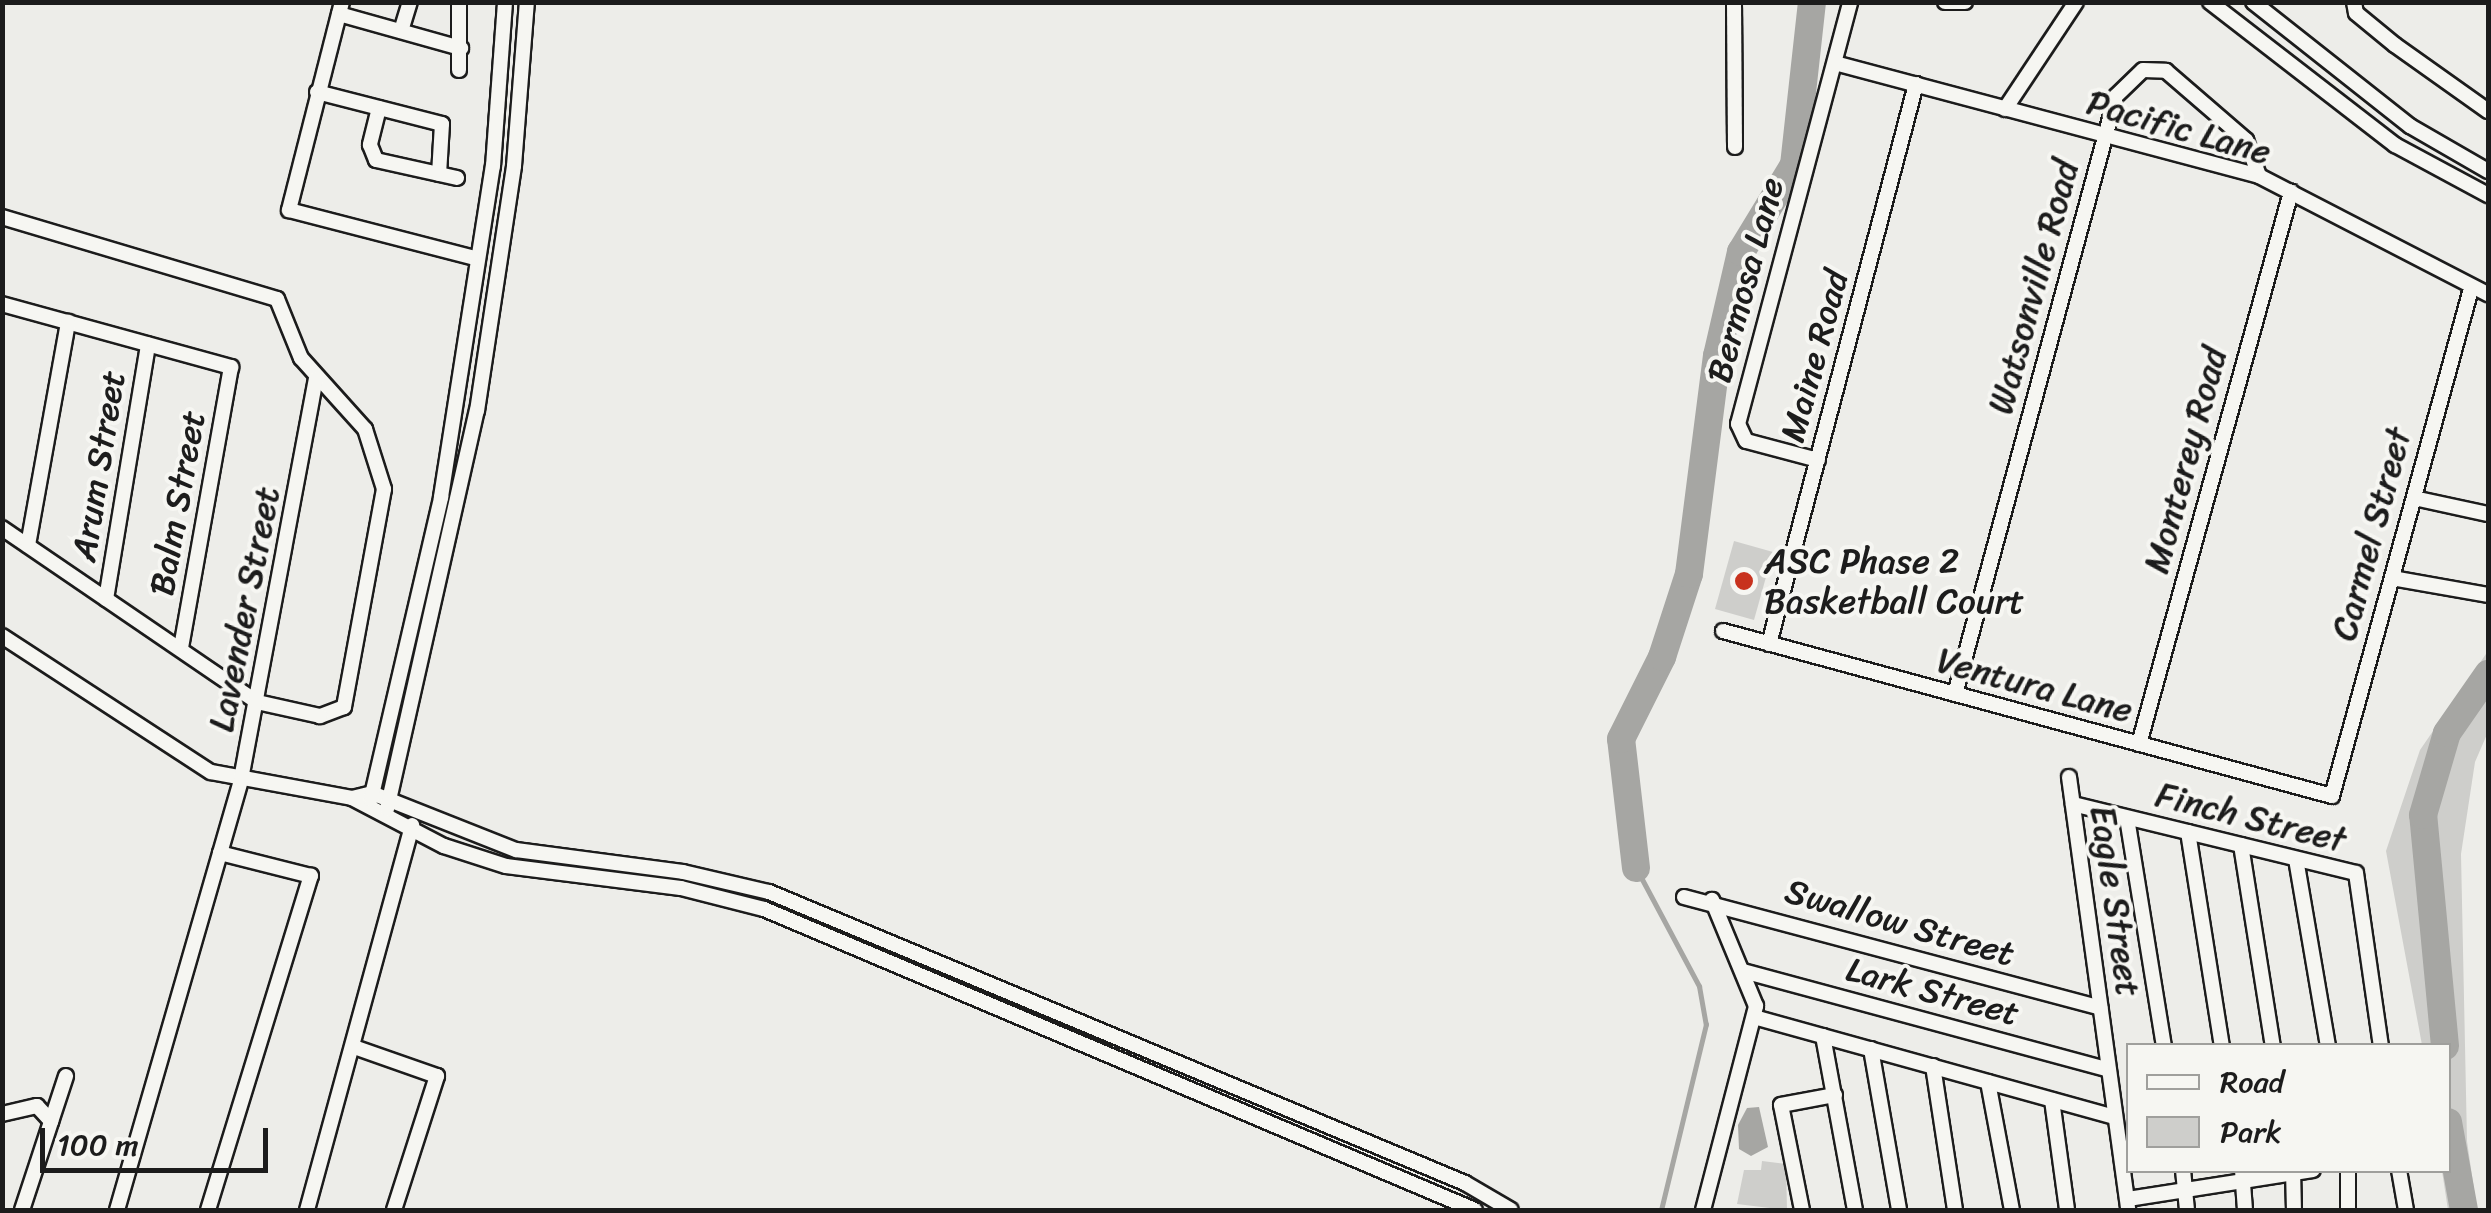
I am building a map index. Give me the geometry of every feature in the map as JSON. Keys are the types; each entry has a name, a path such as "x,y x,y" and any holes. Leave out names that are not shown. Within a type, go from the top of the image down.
{"street":[{"path":"401,31 410,2"},
{"path":"459,2 459,70"},
{"path":"371,800 442,498 478,258 504,2"},
{"path":"388,807 477,411 521,108 527,2"},
{"path":"1734,2 1735,147"},
{"name":"Bermosa Lane","path":"1818,460 1746,440 1738,424 1850,2"},
{"path":"1945,2 1965,2"},
{"path":"2004,109 2076,2"},
{"path":"2210,2 2395,144 2488,195"},
{"path":"2253,2 2410,126 2488,171"},
{"path":"2354,2 2356,14 2395,46 2488,111"},
{"path":"461,48 340,8 289,210 478,258"},
{"name":"Pacific Lane","path":"1834,63 2259,176 2471,289 2488,294"},
{"name":"Watsonville Road","path":"1956,694 2104,137 2128,78 2154,68 2246,140 2259,176"},
{"name":"Maine Road","path":"1769,644 1916,84"},
{"path":"317,92 442,124 439,174"},
{"path":"379,108 372,156 456,178"},
{"name":"Monterey Road","path":"2139,744 2290,192"},
{"path":"2,216 267,293 316,379 365,429 384,489 383,527 344,707 320,716 257,702 2,528"},
{"name":"Carmel Street","path":"2332,796 2471,289"},
{"path":"2,304 148,344"},
{"path":"28,545 68,322"},
{"name":"Balm Street","path":"148,344 231,367 181,650"},
{"name":"Arum Street","path":"106,598 148,344"},
{"name":"Lavender Street","path":"118,1210 241,778 316,379"},
{"path":"2414,498 2488,514"},
{"path":"2392,578 2488,595"},
{"name":"Ventura Lane","path":"1723,631 2332,796"},
{"path":"2,636 211,772 371,800 516,850 683,872 768,892 1447,1175 1511,1210"},
{"name":"Eagle Street","path":"2069,777 2128,1205"},
{"name":"Finch Street","path":"2073,804 2356,873 2381,1043"},
{"path":"388,807 410,831 533,872 681,888 764,909 1475,1210"},
{"path":"307,1210 415,815"},
{"path":"2128,818 2164,1043"},
{"path":"2188,832 2222,1043"},
{"path":"2241,845 2273,1043"},
{"path":"208,1210 311,876 220,854"},
{"path":"2296,858 2327,1043"},
{"name":"Swallow Street","path":"1684,897 1712,900 2100,1008"},
{"path":"1703,1210 1754,1017 1743,971 1712,900"},
{"name":"Lark Street","path":"1743,971 2107,1069"},
{"path":"1754,1017 2114,1117"},
{"path":"1823,1036 1855,1210"},
{"path":"354,1047 437,1076 394,1210"},
{"path":"1871,1050 1900,1210"},
{"path":"1932,1066 1956,1210"},
{"path":"22,1210 66,1076"},
{"path":"1988,1082 2012,1210"},
{"path":"1802,1210 1781,1105 1835,1095"},
{"path":"2052,1100 2067,1210"},
{"path":"2,1114 26,1105 52,1121"},
{"path":"2184,1173 2187,1210"},
{"path":"2128,1205 2244,1178 2286,1173"},
{"path":"2294,1173 2294,1210"},
{"path":"2348,1173 2348,1210"},
{"path":"2400,1173 2406,1210"},
{"path":"2244,1178 2245,1210"}],"green space":[{"name":"ASC Phase 2 Basketball Court","path":"1734,541 1773,552 1754,620 1715,609"},
{"path":"2488,651 2488,732 2475,762 2461,854 2467,1141 2477,1210 2448,1210 2442,1173 2451,1173 2451,1043 2422,1043 2386,851 2420,750"},
{"path":"1762,1161 1786,1164 1787,1210 1737,1204 1744,1170 1761,1170"}],"shaded area":[{"path":"1759,1107 1768,1147 1751,1156 1739,1149 1738,1125 1747,1108"}],"waterway":[{"path":"1636,868 1621,739 1662,657 1689,574 1717,356 1741,252 1794,165 1812,2"},
{"path":"2445,1043 2423,815 2447,733 2488,674"},
{"path":"1636,868 1699,986 1706,1024 1661,1210"},
{"path":"2451,1138 2464,1210"}],"place":[{"name":"ASC Phase 2 Basketball Court","path":"1744,581"}]}
